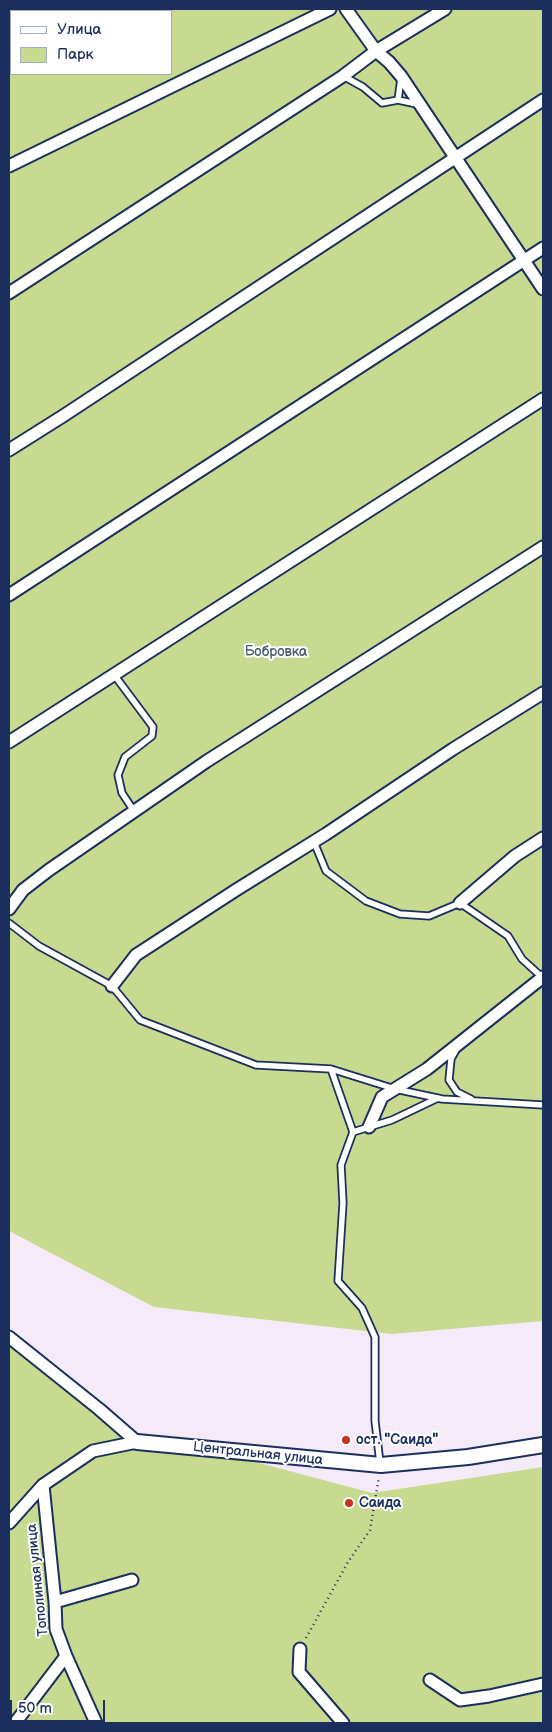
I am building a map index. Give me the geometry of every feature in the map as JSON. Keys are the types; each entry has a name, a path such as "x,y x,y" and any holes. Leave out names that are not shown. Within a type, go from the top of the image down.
{"street":[{"path":"9,166 330,9"},
{"path":"346,9 376,51 401,76 543,289"},
{"path":"9,294 343,76 376,51 445,9"},
{"path":"9,450 543,100"},
{"path":"9,595 543,248"},
{"path":"9,742 543,399"},
{"path":"9,909 22,890 207,761 543,548"},
{"path":"112,986 136,955 314,842 453,749 543,693"},
{"path":"460,903 515,856 543,838"},
{"path":"369,1127 382,1098 428,1068 543,977"},
{"path":"9,1338 99,1409 137,1442"},
{"path":"9,1522 43,1485 93,1451 137,1442"},
{"name":"Центральная улица","path":"137,1442 380,1466 543,1445"},
{"name":"Тополиная улица","path":"43,1485 56,1629 96,1723"},
{"path":"55,1602 132,1580"},
{"path":"300,1648 299,1672 343,1723"},
{"path":"15,1723 66,1656"},
{"path":"430,1680 460,1700 489,1696 543,1684"}],"lane":[{"path":"343,76 363,87 382,103 398,100 420,104"},
{"path":"398,100 401,76"},
{"path":"114,676 153,727 152,736 125,757 118,775 122,793 134,811"},
{"path":"314,842 326,872 366,900 400,914 428,916 460,903 508,936 522,959 543,977"},
{"path":"9,923 39,946 112,986 140,1020 256,1065 331,1069 395,1089 438,1098 543,1105"},
{"path":"461,1042 450,1059 449,1080 458,1092 474,1100"},
{"path":"331,1069 353,1132 341,1165 343,1203 338,1281 362,1308 375,1337 375,1421 380,1466"},
{"path":"353,1132 392,1120 438,1098"}],"path":[{"path":"300,1648 348,1562 370,1530 380,1466"}],"green space":[{"name":"Бобровка","path":"9,9 543,9 543,1321 392,1334 154,1307 9,1231"},
{"path":"9,1337 137,1442 252,1461 372,1493 543,1467 543,1723 9,1723"}],"place":[{"name":"ост. \"Саида\"","path":"346,1440"},
{"name":"Саида","path":"349,1503"}]}
